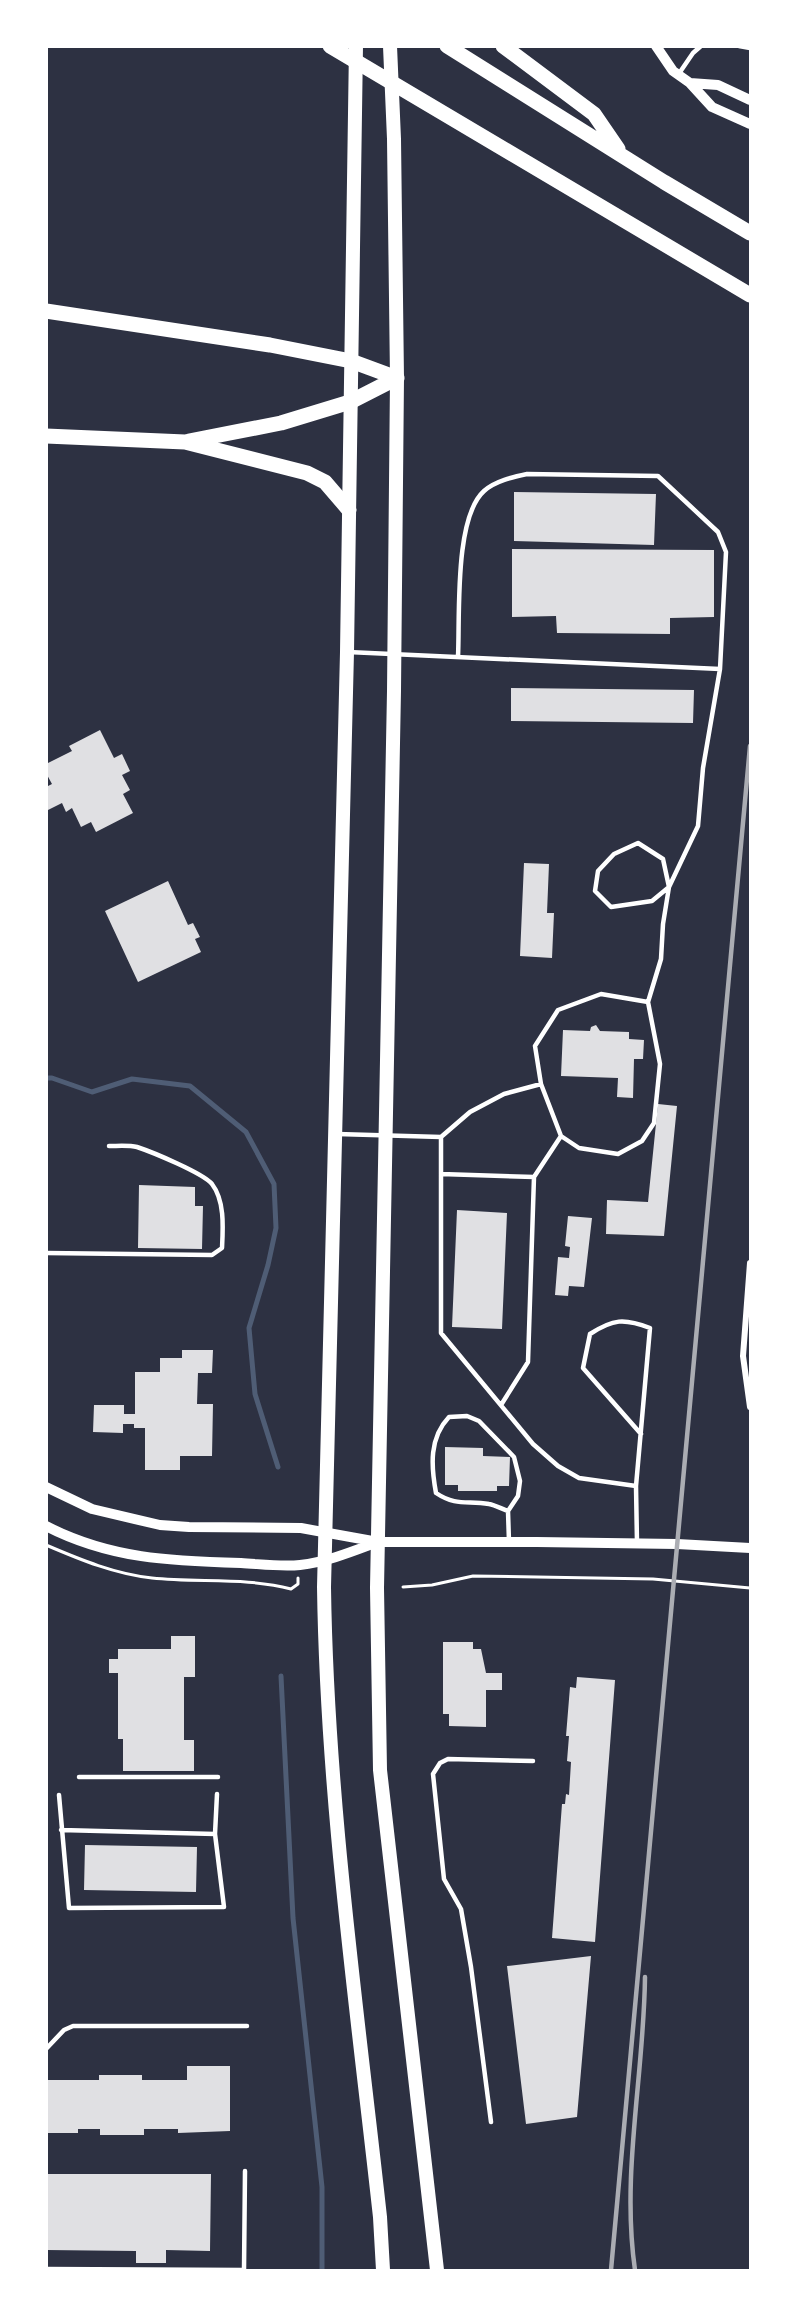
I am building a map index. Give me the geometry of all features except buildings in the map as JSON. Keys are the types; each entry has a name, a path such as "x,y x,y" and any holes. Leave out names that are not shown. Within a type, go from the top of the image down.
{"highway":[{"path":"330,46 750,295"},
{"path":"447,46 664,182 750,232"},
{"path":"503,46 594,114 621,154"},
{"path":"46,310 270,345 351,361 397,378"},
{"path":"185,442 281,423 350,402 397,378"},
{"path":"46,435 185,442 307,473 325,482 349,510"}],"main road":[{"path":"356,46 357,120 350,402 348,652 325,1560 325,1664 336,1825 379,2206 383,2271"},
{"path":"390,46 394,139 397,378 386,1135 376,1588 380,1770 437,2271"}],"street":[{"path":"656,46 673,71 690,83 712,107 750,124"},
{"path":"690,83 718,85 750,100"},
{"path":"750,1263 743,1356 750,1407"},
{"path":"46,1487 92,1509 160,1525 301,1528 378,1542 637,1544 750,1548"},
{"path":"46,1526 94,1546 176,1561 299,1565 325,1560 378,1542"}],"lane":[{"path":"678,75 693,53 701,46"},
{"path":"739,46 750,48"},
{"path":"458,657 463,537 470,514 484,491 510,478 527,474 658,476 718,532 726,552 720,669 703,768 698,826 669,887 663,924 661,959 648,1002 660,1064 654,1123 642,1141 618,1154 579,1148 561,1136 541,1084 535,1046 558,1010 601,994 648,1002"},
{"path":"348,652 720,669"},
{"path":"638,843 663,859 669,887 652,901 611,907 595,891 598,871 614,854 638,843"},
{"path":"337,1134 441,1137 470,1113 504,1094 541,1084"},
{"path":"501,1405 528,1362 534,1177 561,1136"},
{"path":"441,1137 441,1333 533,1444 558,1466 579,1478 636,1486"},
{"path":"46,1253 212,1255 222,1248 223,1228 219,1198 212,1184 197,1172 136,1147 109,1146"},
{"path":"441,1173 534,1177"},
{"path":"637,1544 636,1486 641,1434 650,1328 630,1320 605,1324 590,1334 583,1368 641,1434"},
{"path":"508,1511 489,1504 462,1504 436,1493 433,1474 434,1441 439,1426 449,1417 467,1416 479,1421 514,1457 520,1481 518,1496 508,1511 509,1542"},
{"path":"491,2122 471,1967 461,1909 444,1879 433,1774 440,1763 448,1759 533,1761"},
{"path":"79,1777 218,1777"},
{"path":"59,1795 69,1908 224,1907 215,1834 217,1794"},
{"path":"61,1830 215,1834"},
{"path":"46,2049 64,2030 74,2026 247,2026"},
{"path":"46,2269 244,2270 245,2171"}],"path":[{"path":"404,1587 432,1585 473,1576 653,1579 750,1588"}],"waterway":[{"path":"46,1078 92,1092 132,1079 190,1086 246,1132 274,1184 276,1228 268,1265 249,1328 255,1394 278,1467"},
{"path":"281,1676 293,1918 322,2187 322,2270"}],"railway":[{"path":"611,2270 750,746"},
{"path":"635,2270 631,2234 632,2161 645,1977"}]}
